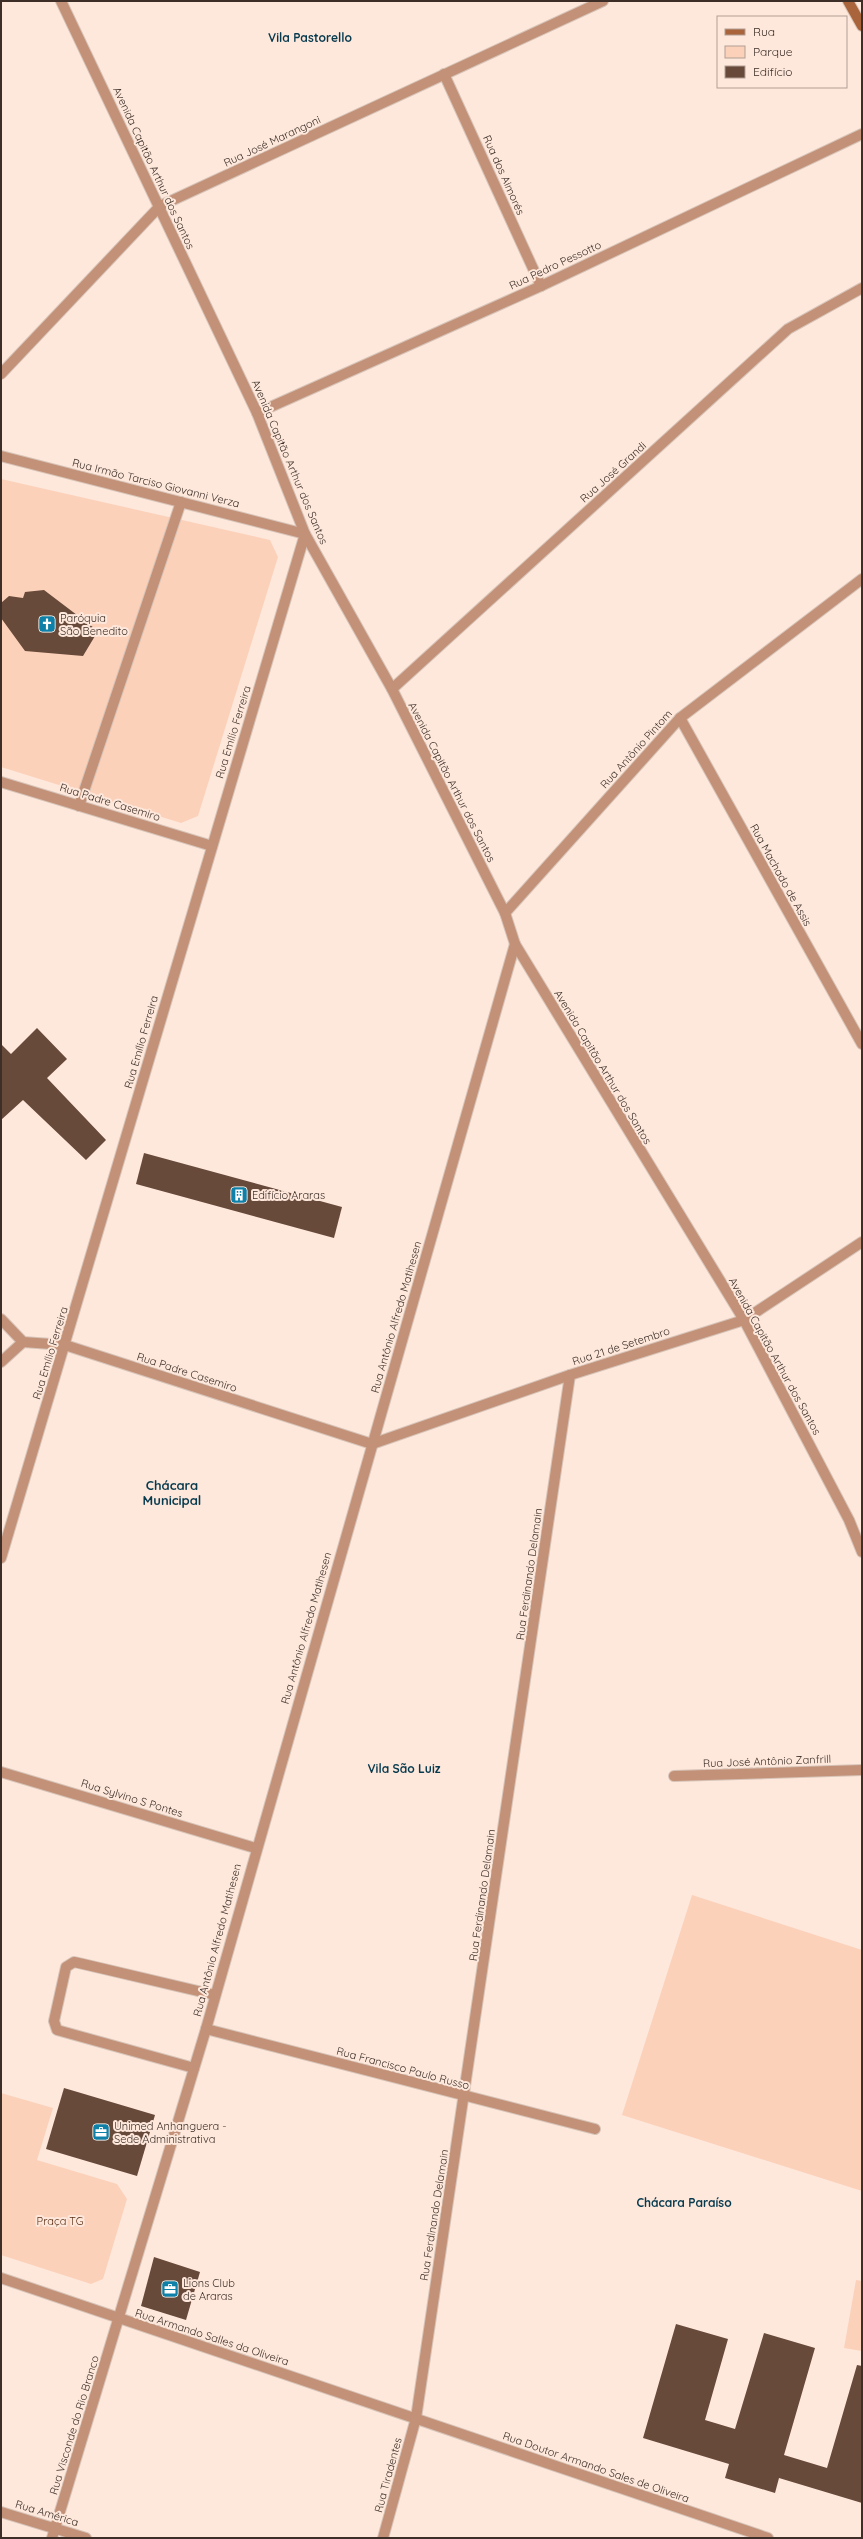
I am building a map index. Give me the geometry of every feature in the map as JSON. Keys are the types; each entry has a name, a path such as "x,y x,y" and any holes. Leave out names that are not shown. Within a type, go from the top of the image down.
{"main road":[{"path":"848,1 862,26"}],"street":[{"name":"Avenida Capitão Arthur dos Santos","path":"62,1 257,413 305,534 392,689 505,913 514,944 744,1320 849,1520 862,1552"},
{"name":"Rua José Marangoni","path":"1,374 160,206 604,1"},
{"name":"Rua dos Aimorés","path":"444,74 541,286"},
{"name":"Rua Pedro Pessotto","path":"257,413 541,286 862,134"},
{"name":"Rua José Grandi","path":"392,689 788,329 862,288"},
{"name":"Rua Irmão Tarciso Giovanni Verza","path":"1,456 305,534"},
{"path":"79,806 181,502"},
{"name":"Rua Emílio Ferreira","path":"1,1558 305,534"},
{"name":"Rua Antônio Pintom","path":"505,913 680,718 861,583"},
{"name":"Rua Machado de Assis","path":"680,718 862,1044"},
{"name":"Rua Padre Casemiro","path":"1,782 212,846"},
{"name":"Rua Antônio Alfredo Matihesen","path":"119,2319 206,2029 255,1848 372,1444 514,944"},
{"name":"Rua 21 de Setembro","path":"372,1444 570,1375 744,1320 862,1242"},
{"path":"1,1319 23,1342 1,1362"},
{"name":"Rua Padre Casemiro","path":"23,1342 65,1345 372,1444"},
{"name":"Rua Ferdinando Delamain","path":"416,2418 465,2096 570,1375"},
{"name":"Rua José Antônio Zanfrill","path":"674,1776 862,1770"},
{"name":"Rua Sylvino S Pontes","path":"1,1772 255,1848"},
{"path":"194,2068 57,2030 54,2021 66,1967 74,1962 215,1995"},
{"name":"Rua Francisco Paulo Russo","path":"206,2029 595,2129"},
{"name":"Rua Armando Salles da Oliveira","path":"1,2278 416,2418"},
{"name":"Rua Visconde do Rio Branco","path":"52,2538 119,2319"},
{"name":"Rua Doutor Armando Sales de Oliveira","path":"416,2418 742,2534 768,2538"},
{"name":"Rua Tiradentes","path":"383,2538 416,2418"},
{"name":"Rua América","path":"1,2512 55,2527 86,2538"}],"green space":[{"path":"1,479 270,540 278,557 198,816 181,823 1,767"},
{"path":"692,1895 862,1950 862,2191 622,2115"},
{"name":"Praça TG","path":"1,2093 53,2108 37,2160 117,2184 127,2199 103,2279 91,2284 1,2255"},
{"path":"856,2280 862,2281 862,2351 844,2348"}],"building":[{"name":"Paróquia São Benedito","path":"44,590 98,631 83,656 25,651 1,618 1,603 9,596 23,598 25,592"},
{"path":"37,1028 67,1059 47,1078 106,1140 86,1160 23,1100 1,1120 1,1044 11,1054"},
{"name":"Edifício Araras","path":"144,1153 342,1207 334,1238 136,1184"},
{"name":"Unimed Anhanguera - Sede Administrativa","path":"64,2088 155,2115 137,2176 46,2149"},
{"name":"Lions Club de Araras","path":"154,2257 200,2272 186,2320 141,2306"},
{"path":"676,2324 728,2339 705,2420 735,2429 764,2333 815,2348 784,2455 827,2468 857,2365 862,2366 862,2503 779,2478 775,2493 725,2478 729,2464 643,2438"}],"place":[{"name":"Paróquia São Benedito","path":"47,624"},
{"name":"Edifício Araras","path":"239,1195"},
{"name":"Unimed Anhanguera - Sede Administrativa","path":"101,2132"},
{"name":"Lions Club de Araras","path":"170,2289"}],"district":[{"name":"Vila Pastorello","path":"310,38"},
{"name":"Chácara Municipal","path":"172,1492"},
{"name":"Vila São Luiz","path":"404,1769"},
{"name":"Chácara Paraíso","path":"684,2203"}]}
